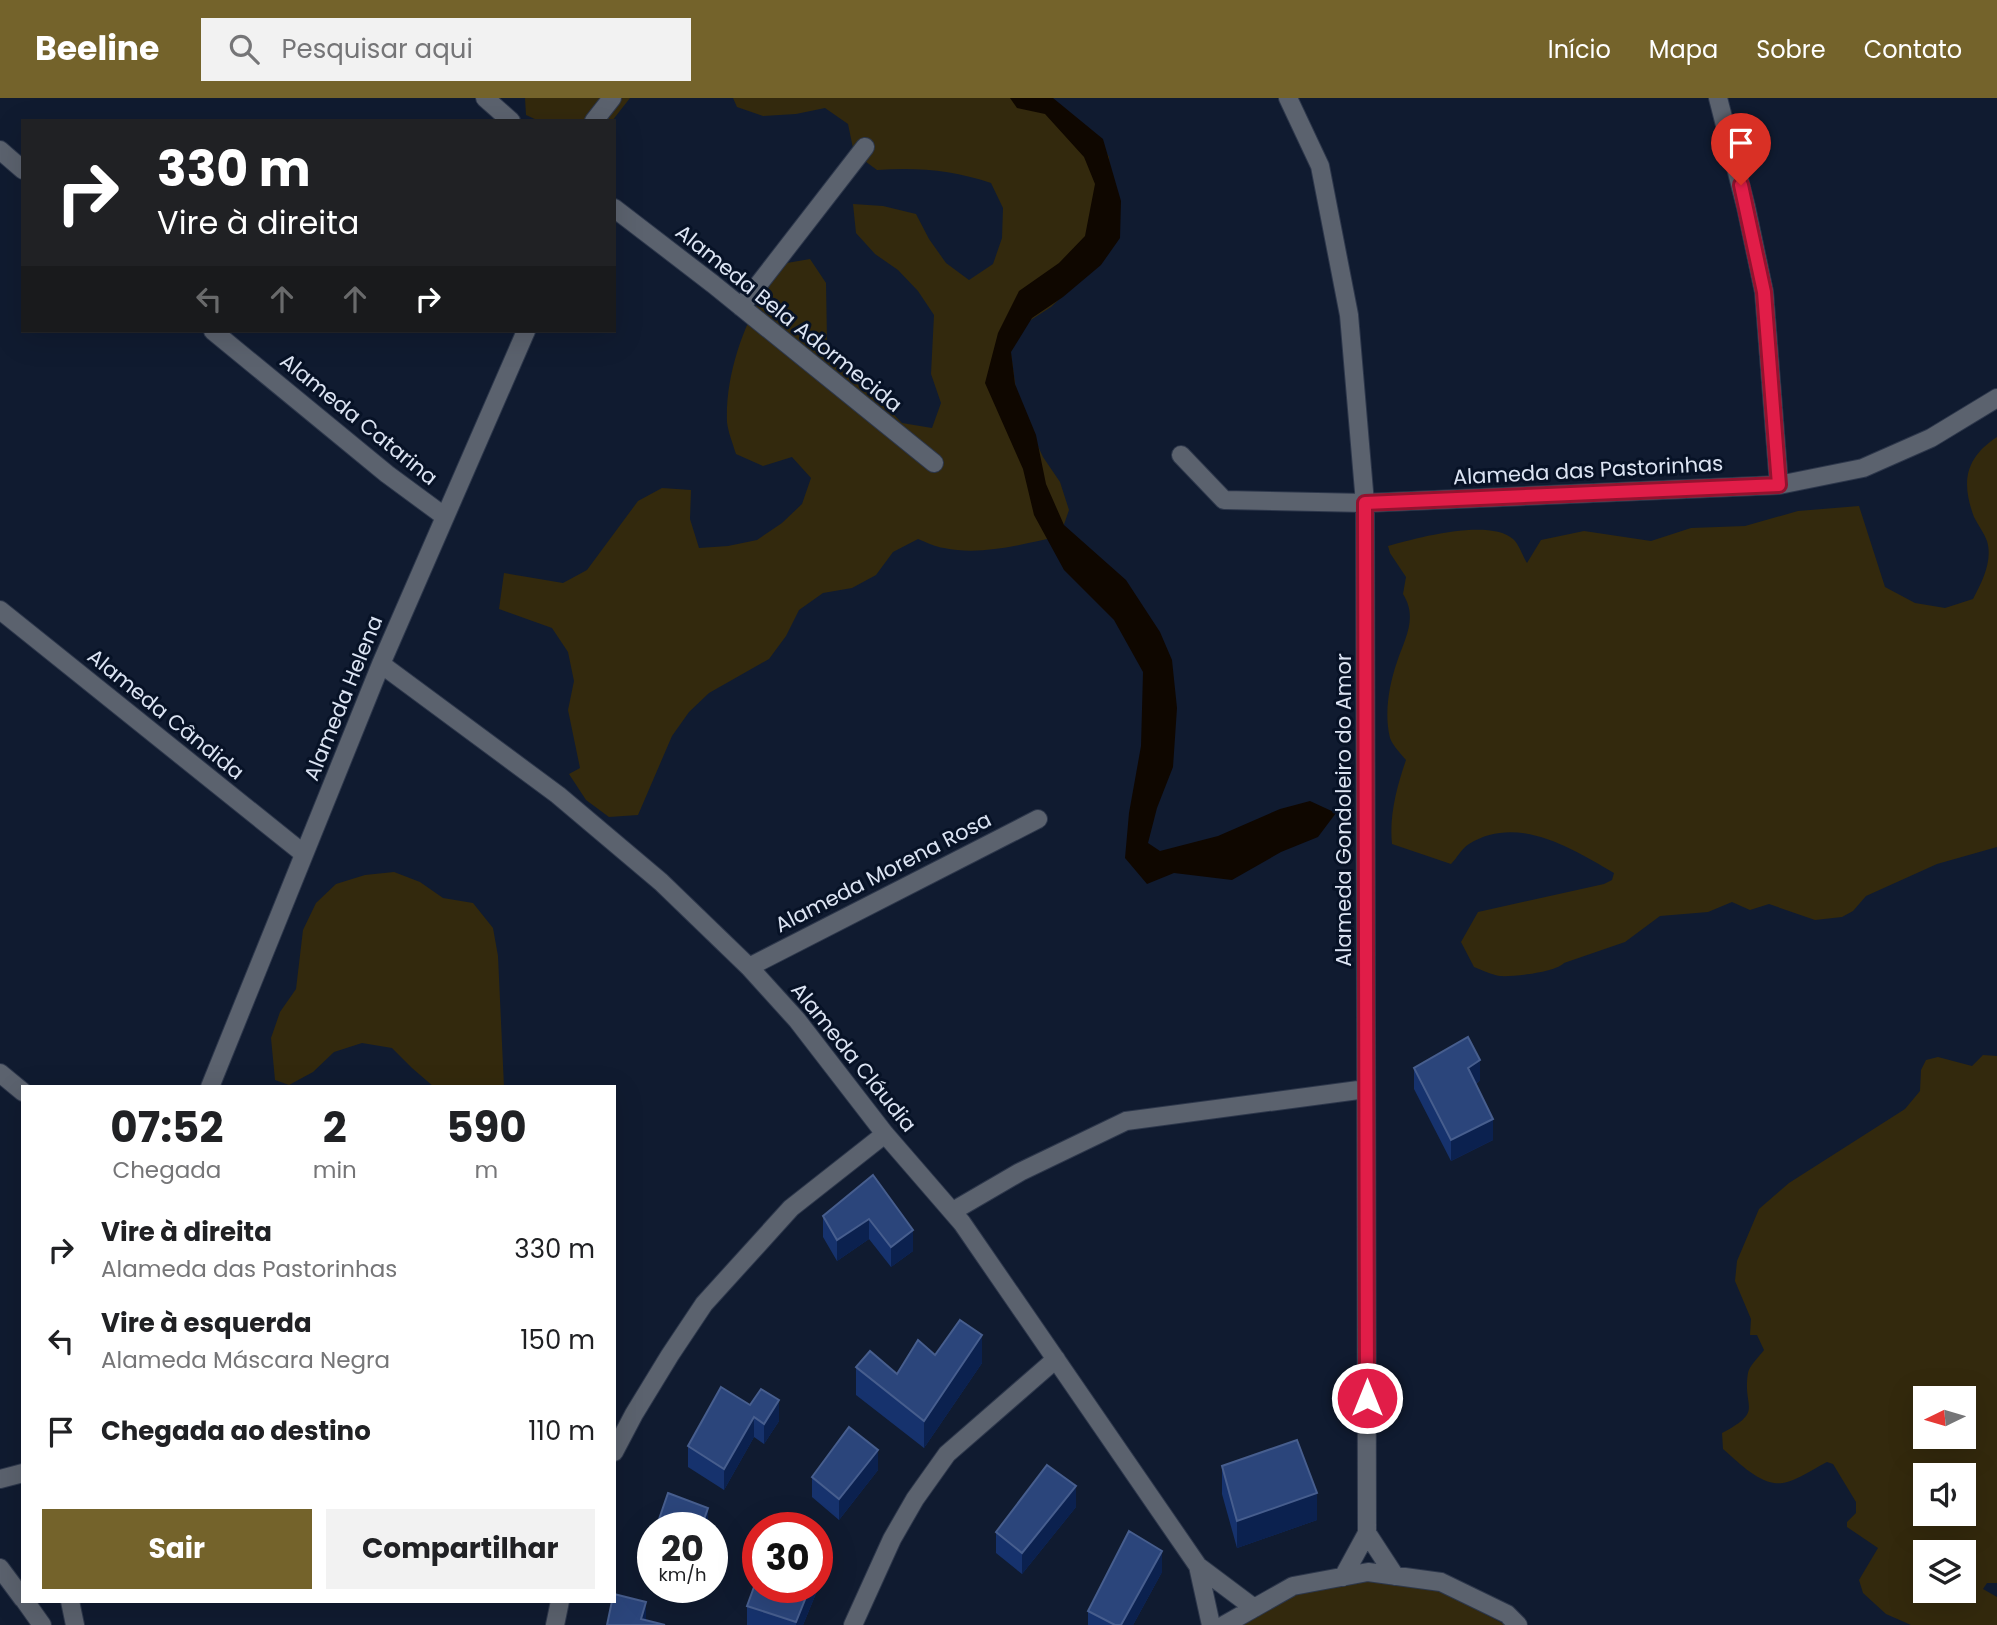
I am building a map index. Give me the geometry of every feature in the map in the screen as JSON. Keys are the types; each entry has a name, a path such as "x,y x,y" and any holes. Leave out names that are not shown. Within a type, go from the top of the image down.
{"street":[{"path":"485,98 509,119"},
{"path":"596,119 612,98"},
{"name":"Alameda Gondoleiro do Amor","path":"1288,98 1320,166 1349,315 1365,503 1367,1532 1343,1577"},
{"path":"1718,98 1764,292 1779,485"},
{"path":"741,307 865,147"},
{"path":"0,150 21,168"},
{"name":"Alameda Bela Adormecida","path":"616,210 934,463"},
{"name":"Alameda Catarina","path":"216,333 387,474 444,516"},
{"name":"Alameda Helena","path":"211,1085 381,664 525,333"},
{"name":"Alameda das Pastorinhas","path":"1181,455 1224,500 1365,503 1779,485 1863,468 1931,438 1997,398"},
{"name":"Alameda Cândida","path":"0,610 304,854"},
{"name":"Alameda Cláudia","path":"381,664 568,804 661,882 749,967 797,1020 886,1134 953,1211 1198,1566"},
{"name":"Alameda Morena Rosa","path":"749,967 1038,818"},
{"path":"0,1073 21,1090"},
{"path":"953,1211 1020,1172 1126,1121 1366,1089"},
{"path":"616,1448 662,1367 704,1304 791,1208 886,1134"},
{"path":"852,1625 891,1539 947,1454 1056,1359"},
{"path":"0,1479 21,1474"},
{"path":"1367,1532 1395,1576"},
{"path":"1198,1566 1254,1608"},
{"path":"1198,1566 1211,1625"},
{"path":"0,1568 21,1596"},
{"path":"1224,1625 1293,1586 1368,1572 1441,1582 1507,1614 1518,1625"},
{"path":"26,1603 42,1625"},
{"path":"70,1603 75,1625"},
{"path":"555,1625 559,1603"}],"shaded area":[{"path":"525,98 630,98 614,119 535,119 526,115"},
{"path":"733,98 1023,98 1093,132 1109,157 1111,186 1092,268 1051,307 1026,323 1010,347 1018,404 1043,457 1060,482 1069,510 1060,536 973,551 941,547 918,539 893,552 876,575 852,588 823,593 799,610 786,636 769,659 709,693 689,712 672,736 638,815 609,817 586,800 569,774 580,768 568,710 574,681 568,652 552,628 499,609 504,573 563,583 587,570 638,501 662,488 691,490 690,519 699,548 757,540 782,523 802,504 811,478 792,457 763,466 736,454 727,422 727,401 735,359 759,300 781,264 810,259 826,283 827,341 839,366 863,383 902,423 932,428 941,403 931,374 934,315 918,291 898,270 875,254 856,233 853,204 883,206 916,214 946,263 969,280 993,264 1002,238 1003,208 991,183 935,170 877,170 854,153 848,124 825,108 796,114 763,116 737,107"},
{"path":"1010,98 1053,98 1103,139 1121,201 1120,238 1101,265 1063,297 1032,318 1011,352 1015,384 1036,435 1046,484 1064,525 1126,580 1160,632 1172,660 1177,708 1173,767 1157,808 1148,843 1160,851 1218,836 1280,809 1310,801 1336,813 1318,837 1281,852 1232,880 1174,873 1147,884 1125,858 1129,813 1141,746 1143,672 1114,620 1064,570 1034,515 1023,469 985,383 998,333 1019,291 1059,263 1085,236 1095,184 1084,157 1045,114 1017,108"},
{"path":"1997,437 1997,847 1937,864 1866,896 1853,911 1842,917 1815,920 1769,904 1750,910 1732,902 1708,912 1660,916 1625,942 1544,971 1500,976 1474,967 1461,942 1478,912 1604,884 1612,880 1614,873 1562,845 1525,833 1506,832 1487,836 1466,846 1451,864 1392,844 1394,801 1406,760 1390,738 1388,700 1394,671 1409,628 1410,611 1403,594 1406,577 1388,546 1452,532 1487,530 1513,539 1527,563 1541,540 1584,531 1651,541 1691,528 1745,526 1798,511 1859,506 1885,587 1915,603 1945,608 1973,599 1986,571 1989,556 1987,541 1974,517 1967,482 1972,462 1978,453"},
{"path":"394,872 420,882 443,898 473,903 493,928 498,956 504,1085 432,1085 392,1048 362,1043 334,1052 313,1072 289,1085 275,1080 271,1038 280,1012 296,989 303,930 316,903 336,884 365,875"},
{"path":"1983,1055 1997,1056 1997,1583 1987,1583 1983,1589 1997,1597 1997,1625 1911,1625 1886,1614 1863,1593 1859,1580 1878,1548 1847,1527 1847,1522 1856,1513 1856,1502 1833,1464 1827,1462 1794,1480 1774,1483 1753,1474 1723,1449 1722,1433 1748,1413 1748,1373 1764,1350 1757,1335 1750,1335 1751,1319 1735,1281 1737,1261 1759,1209 1789,1183 1905,1109 1920,1091 1921,1070 1926,1060 1938,1057 1972,1066"},
{"path":"1368,1580 1438,1590 1506,1625 1240,1625 1295,1594"}],"building":[{"path":"1468,1037 1480,1060 1468,1068 1493,1119 1451,1140 1414,1068"},
{"path":"873,1175 913,1230 891,1247 869,1219 837,1240 823,1216"},
{"path":"960,1320 982,1335 924,1421 856,1367 870,1351 897,1374 918,1340 935,1355"},
{"path":"721,1387 750,1405 761,1389 779,1400 764,1424 754,1417 724,1469 688,1446"},
{"path":"849,1427 878,1450 839,1499 812,1477"},
{"path":"1297,1440 1317,1493 1237,1521 1222,1466"},
{"path":"1047,1465 1076,1486 1022,1553 996,1532"},
{"path":"668,1493 708,1508 707,1512 661,1512"},
{"path":"1129,1531 1162,1551 1121,1625 1115,1625 1088,1611"},
{"path":"616,1594 637,1600 637,1603 646,1603 641,1619 665,1625 607,1625 612,1603 616,1603"},
{"path":"748,1603 804,1603 796,1622 747,1606"}],"route":[{"path":"1367,1398 1365,503 1779,485 1764,292 1741,185"}]}
